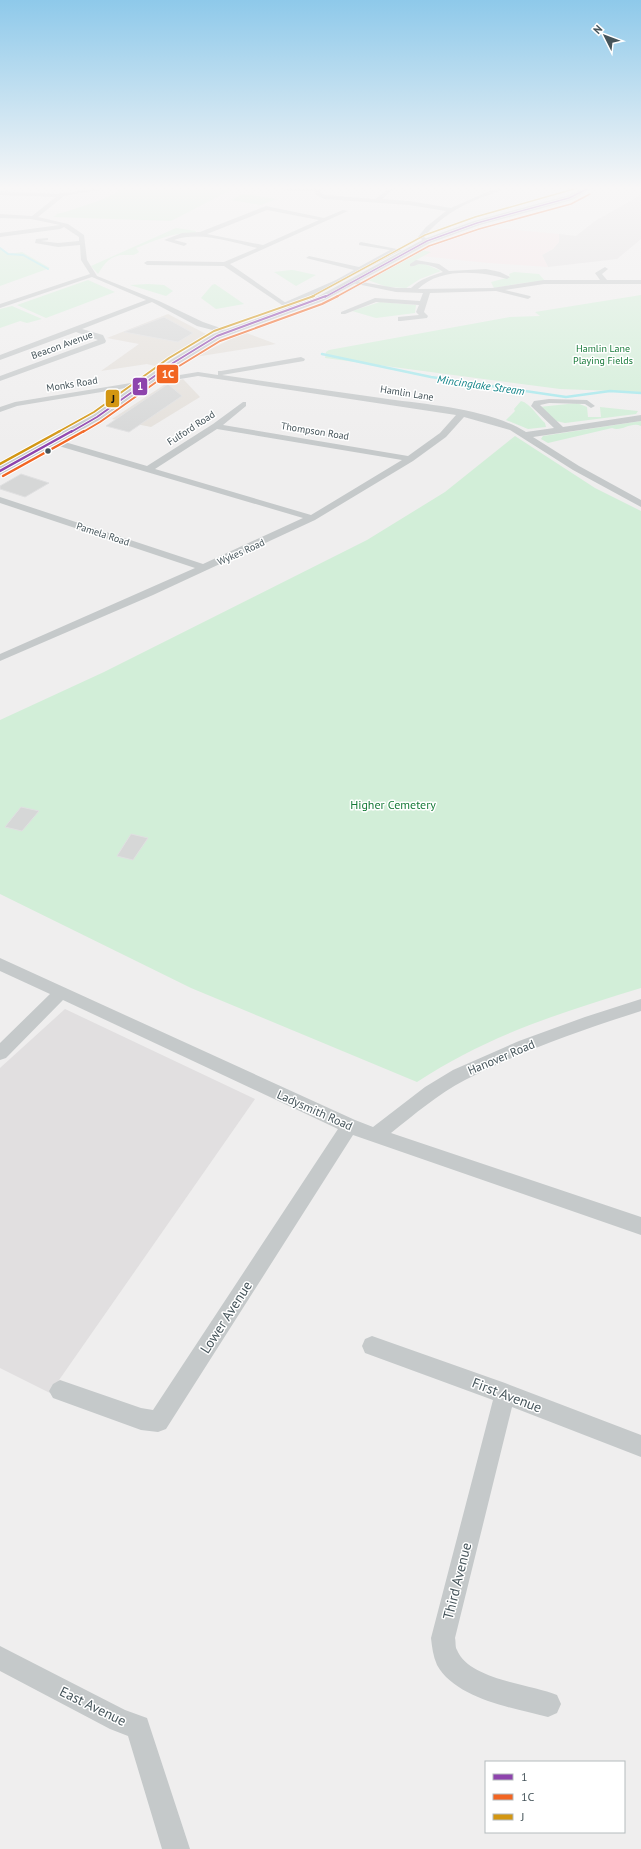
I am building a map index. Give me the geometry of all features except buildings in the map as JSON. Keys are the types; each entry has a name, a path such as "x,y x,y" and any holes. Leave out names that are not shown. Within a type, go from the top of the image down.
{"main road":[{"path":"0,471 55,442 102,413 173,363 228,332 320,299 361,275"}],"street":[{"path":"0,306 91,275"},
{"path":"93,275 152,300 200,324 228,332"},
{"path":"242,275 284,304 294,308"},
{"path":"284,304 305,297 348,275"},
{"path":"412,291 424,280 439,275"},
{"path":"504,275 508,277"},
{"path":"603,275 605,282"},
{"path":"350,282 383,289 412,291 498,290 544,282 641,282"},
{"path":"498,290 516,298 528,297"},
{"path":"401,319 424,316 420,312 427,291"},
{"name":"Beacon Avenue","path":"0,358 152,300"},
{"path":"343,312 375,300 423,303"},
{"name":"Beacon Avenue","path":"0,379 102,341 100,337 75,329"},
{"path":"216,376 226,372 301,359"},
{"name":"Hamlin Lane","path":"148,382 191,375 216,376 371,398 462,414 503,424 526,435 576,468 641,504"},
{"name":"Monks Road","path":"0,410 15,404 148,382"},
{"path":"560,428 538,411 535,406 537,403 549,401 587,402 591,406"},
{"name":"Fulford Road","path":"149,469 216,426 243,404"},
{"name":"Wykes Road","path":"0,658 205,568 312,518 410,459 444,436 462,414"},
{"path":"526,435 560,428 641,418"},
{"name":"Thompson Road","path":"216,426 410,459"},
{"path":"55,442 312,518"},
{"name":"Pamela Road","path":"0,500 205,568"},
{"name":"Ladysmith Road","path":"0,964 349,1126 641,1226"},
{"path":"0,1053 61,993"},
{"name":"Hanover Road","path":"375,1135 430,1092 459,1075 532,1043 591,1021 641,1005"},
{"name":"Lower Avenue","path":"60,1391 140,1419 158,1421 306,1195 349,1126"},
{"name":"First Avenue","path":"372,1346 505,1394 641,1446"},
{"name":"Third Avenue","path":"505,1394 443,1638 446,1656 464,1676 476,1684 548,1704"},
{"name":"East Avenue","path":"0,1658 119,1720 138,1727 176,1849"}],"shaded area":[{"path":"168,314 206,334 159,367 147,364 101,371 139,344 107,338"},
{"path":"244,332 276,344 195,357 229,340"},
{"path":"183,379 200,397 151,427 112,419 164,385"},
{"path":"65,1009 255,1099 50,1393 0,1368 0,1068"}],"green space":[{"path":"0,275 30,275 0,286"},
{"path":"279,275 315,275 296,286"},
{"path":"376,275 430,275 420,279 406,288 387,287 368,280"},
{"path":"509,275 540,275 545,281 494,288 491,282 510,277"},
{"path":"88,280 115,292 46,318 17,305"},
{"path":"215,284 244,304 216,309 201,298 212,285"},
{"path":"130,285 164,285 173,291 166,296"},
{"name":"Hamlin Lane Playing Fields","path":"641,295 641,392 560,389 325,358 326,352 329,350 510,317 540,316 535,312"},
{"path":"380,302 416,305 415,313 376,318 352,311"},
{"path":"12,306 42,319 27,323 20,321 0,328 0,309"},
{"path":"521,401 531,407 545,423 546,427 528,429 506,420 515,411 514,409"},
{"path":"577,403 587,407 588,417 601,417 600,407 638,411 636,414 565,423 556,421 539,407"},
{"path":"641,421 641,426 634,425 619,429 612,428 548,443 541,439 543,436"},
{"name":"Higher Cemetery","path":"515,436 595,488 641,511 641,988 553,1016 498,1038 444,1065 417,1082 191,988 0,894 0,720 104,672 367,540 445,492"}],"waterway":[{"name":"Mincinglake Stream","path":"322,354 431,377 566,397 610,391 641,393"}],"transit line":[{"name":"J","path":"0,464 94,412 169,358 214,331 318,294 352,275"},
{"name":"1","path":"0,471 97,417 173,363 217,336 320,299 364,275"},
{"name":"1C","path":"3,476 100,422 176,368 220,341 322,304 375,275"}]}
